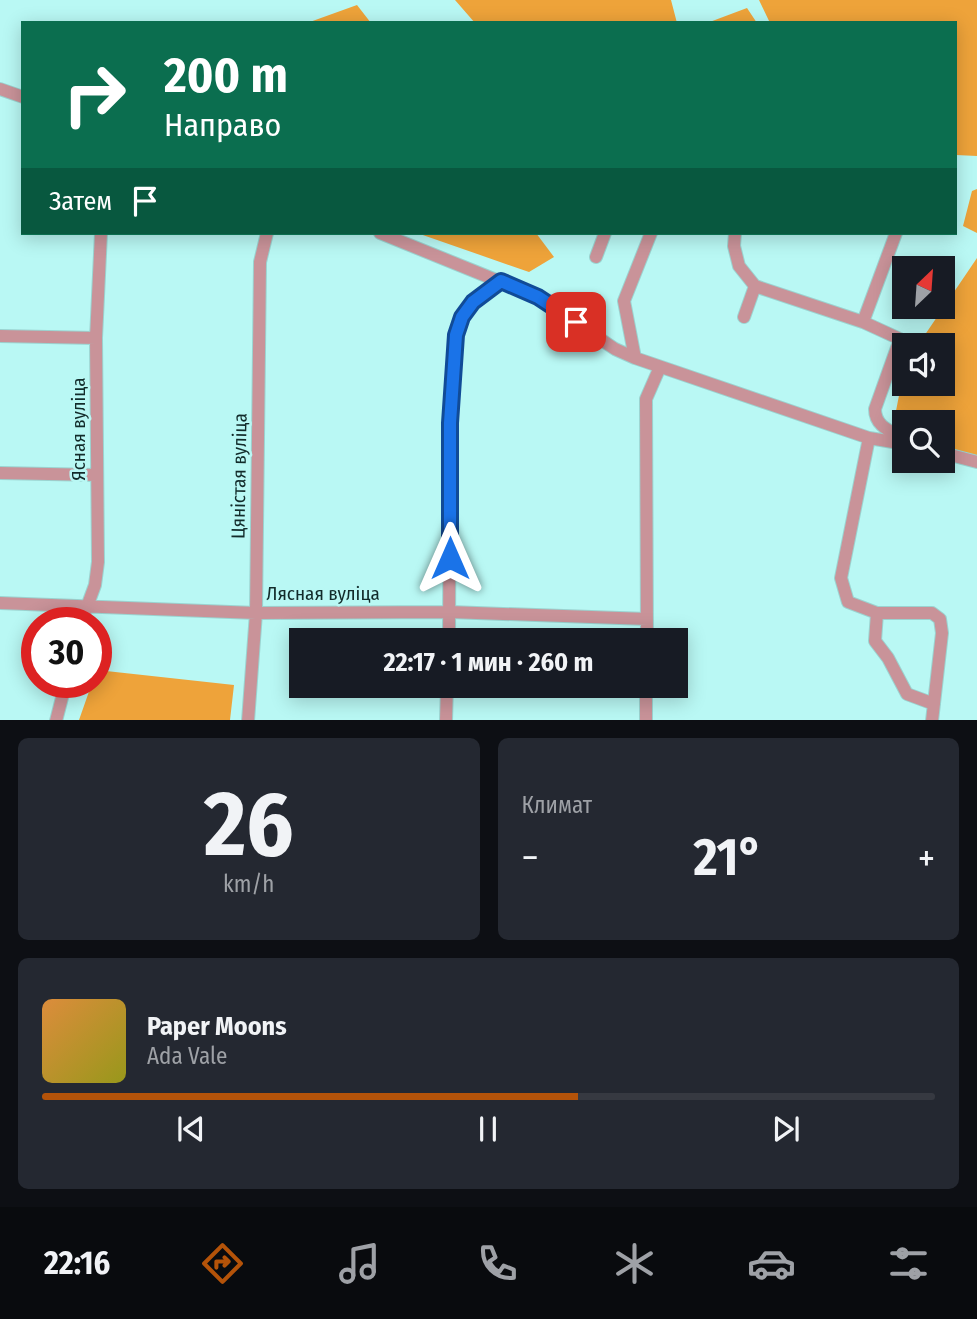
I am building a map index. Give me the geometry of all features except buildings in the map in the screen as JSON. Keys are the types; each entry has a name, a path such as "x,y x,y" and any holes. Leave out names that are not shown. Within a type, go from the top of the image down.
{"street":[{"path":"0,89 21,96"},
{"name":"Ясная вуліца","path":"86,605 99,562 96,338 101,235"},
{"name":"Цяністая вуліца","path":"248,720 256,613 260,262 267,235"},
{"path":"385,235 538,297 615,349 635,358 869,438 892,440"},
{"path":"596,257 604,235"},
{"path":"635,358 624,301 650,235"},
{"path":"735,235 734,246 739,265 755,286 863,322 900,339 875,418 892,433"},
{"path":"863,322 895,235"},
{"path":"449,628 450,423 456,335 462,317 473,302 501,281"},
{"path":"744,317 755,286"},
{"path":"0,336 96,338"},
{"path":"647,628 646,399 660,367"},
{"path":"869,438 841,578 848,601 877,612 932,613 940,620 942,633 932,720"},
{"path":"955,456 977,462"},
{"path":"0,473 97,475"},
{"name":"Лясная вуліца","path":"0,603 256,613 450,612 647,619"},
{"path":"877,612 875,641 888,658 907,694 934,705"},
{"path":"56,720 62,698"},
{"path":"446,720 447,698"},
{"path":"646,698 646,720"}],"shaded area":[{"path":"455,0 671,0 676,21 473,21"},
{"path":"759,0 977,0 977,156 957,155 957,21 769,21"},
{"path":"357,5 369,21 313,21"},
{"path":"747,8 756,21 712,21"},
{"path":"977,189 977,233 963,226 972,191"},
{"path":"423,235 538,235 554,257 529,272"},
{"path":"977,258 977,456 955,450 955,410 896,410 899,396 955,396 955,333 926,333 936,319 956,318 956,289"},
{"path":"112,672 234,685 230,720 79,720 87,698 112,698"}],"route":[{"path":"450,558 450,423 456,335 462,317 473,302 501,281 538,297 576,322"}]}
